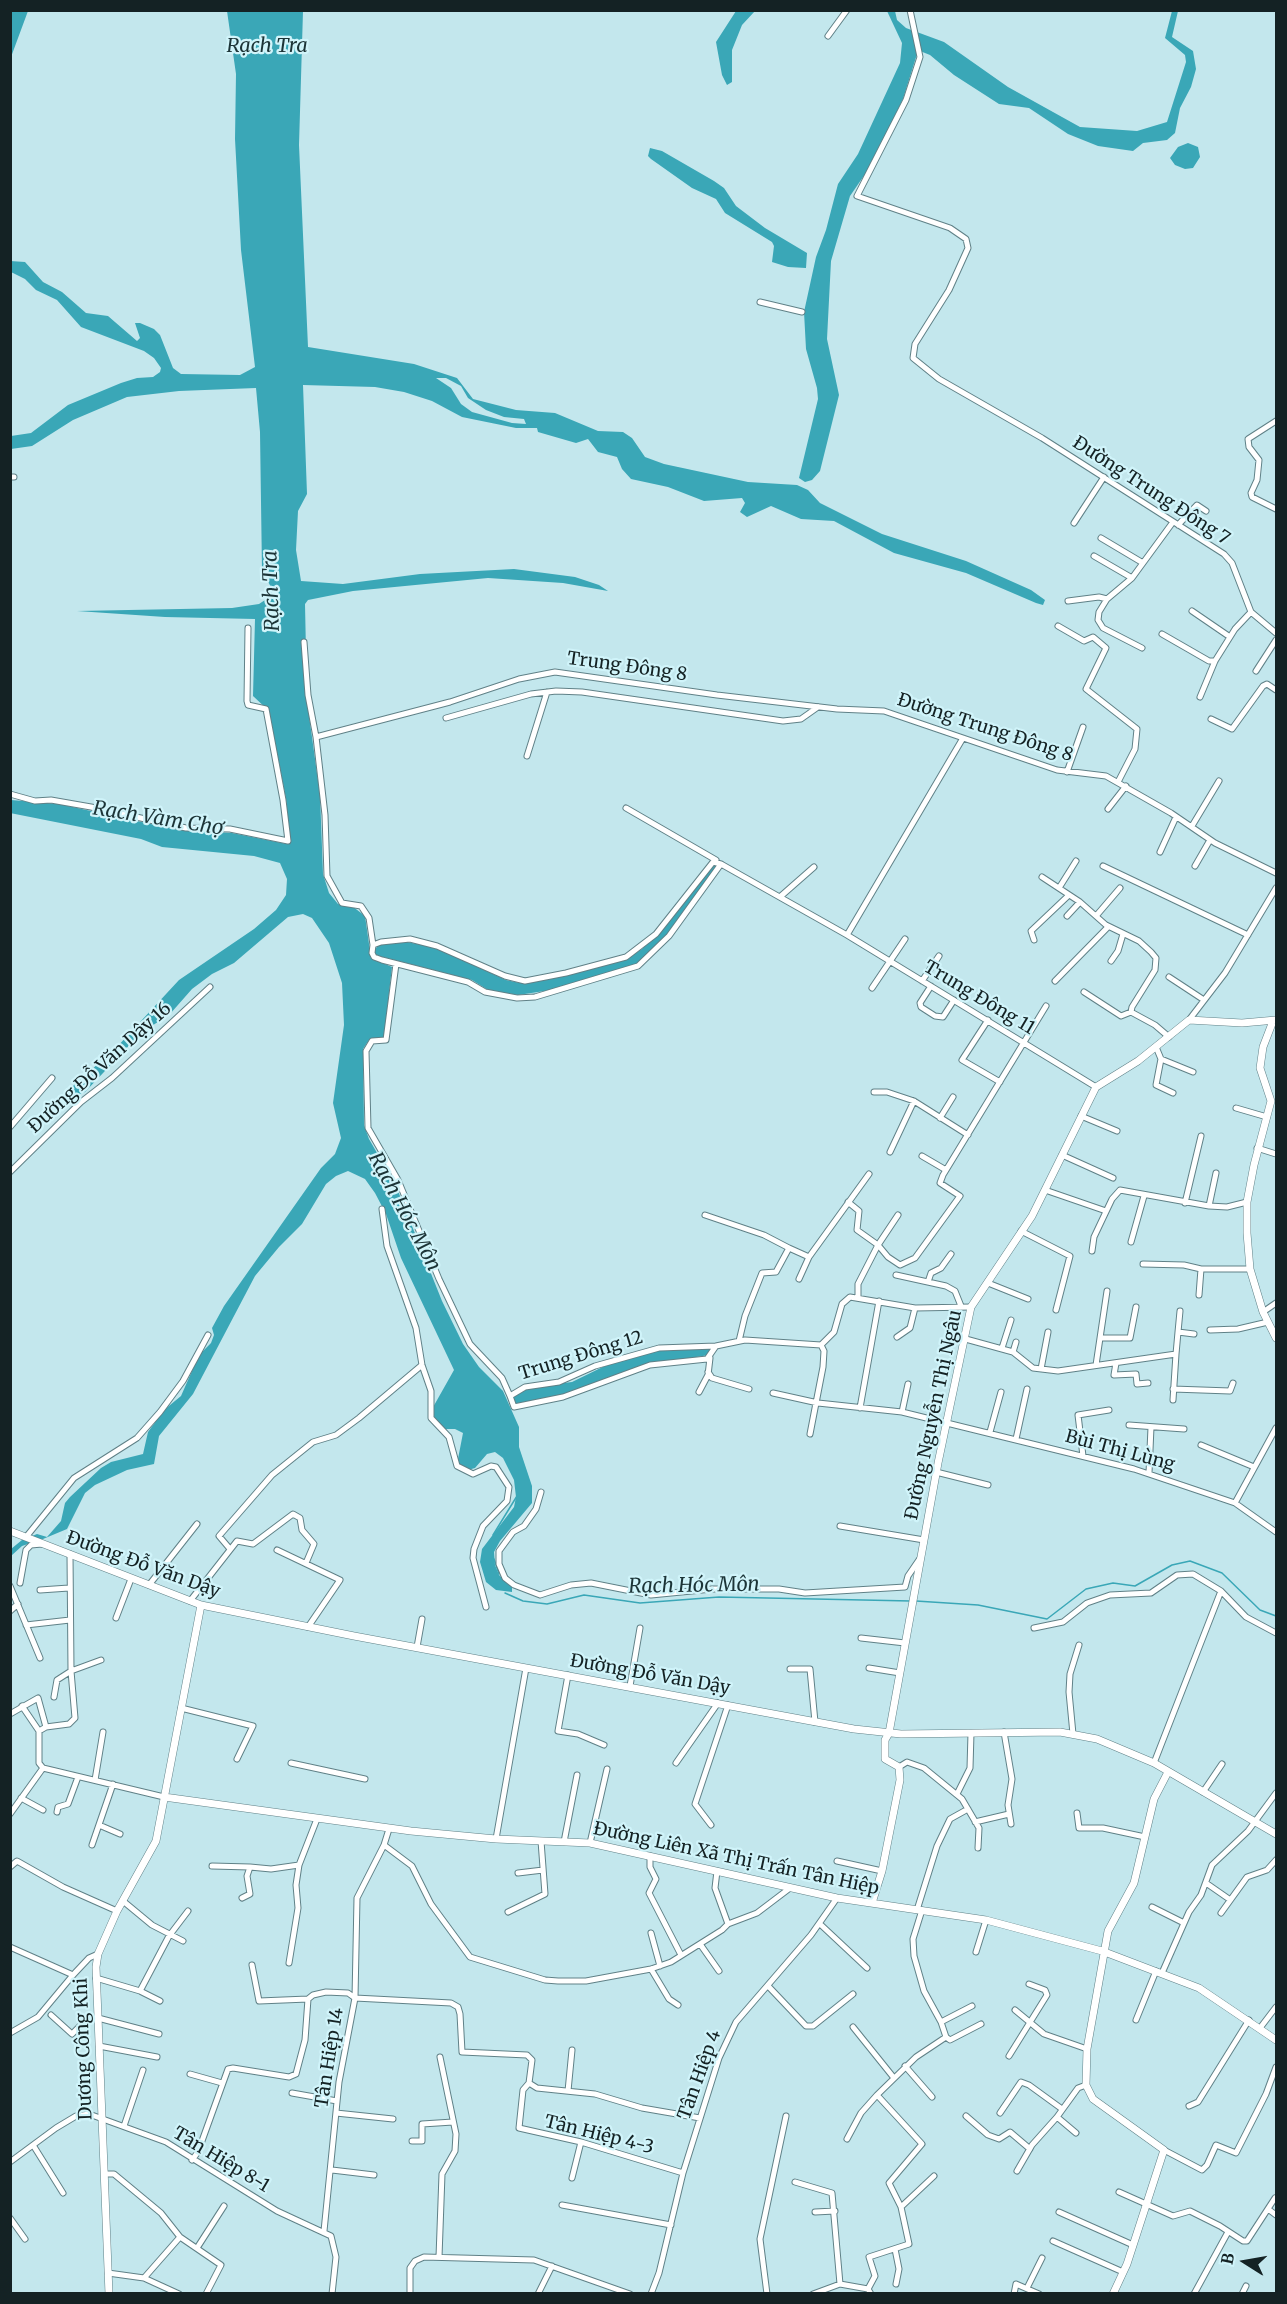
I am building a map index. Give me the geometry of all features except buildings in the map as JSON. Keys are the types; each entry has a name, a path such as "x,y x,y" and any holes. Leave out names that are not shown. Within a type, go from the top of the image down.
{"street":[{"path":"828,36 847,10"},
{"name":"Đường Trung Đông 7","path":"910,10 920,57 906,100 857,195 950,228 966,239 968,248 962,265 915,344 913,358 939,379 1042,438 1224,554 1232,563 1251,612 1276,633"},
{"path":"760,302 802,312"},
{"path":"1276,421 1248,439 1250,447 1259,460 1252,497 1276,508"},
{"path":"1074,523 1104,477"},
{"path":"1142,648 1103,628 1098,620 1099,612 1107,599 1132,578 1176,524 1197,505 1206,511"},
{"path":"1101,538 1143,563"},
{"path":"1094,556 1132,578"},
{"path":"1068,602 1099,597 1107,599"},
{"path":"1192,611 1230,638"},
{"path":"1200,697 1215,661 1251,612"},
{"path":"1058,626 1084,641 1093,637 1106,648 1086,689 1137,729 1135,749 1118,782"},
{"path":"10,794 35,801 51,800 91,807 186,828 230,829 288,841 266,709 248,705 247,700 248,628"},
{"path":"1162,634 1209,661 1215,661"},
{"path":"1256,671 1276,640"},
{"path":"304,642 308,695 316,737 325,815 327,876 342,903 356,904 365,912 371,925 374,957 468,981 485,992 517,998 535,997 639,966 669,936 718,862"},
{"name":"Trung Đông 8","path":"316,737 450,702 519,679 555,672 837,709"},
{"path":"1211,719 1232,729 1263,686 1267,684 1276,690"},
{"path":"446,718 547,692 582,692 783,721 801,719 818,707"},
{"path":"527,756 547,692"},
{"name":"Đường Trung Đông 8","path":"837,709 884,711 1067,772 1106,776 1192,826 1210,840 1276,873"},
{"path":"1067,772 1083,727"},
{"path":"847,935 963,738"},
{"path":"1192,826 1220,781"},
{"path":"1108,809 1126,786"},
{"name":"Trung Đông 11","path":"626,808 847,935 1096,1087"},
{"path":"1160,852 1176,817"},
{"path":"1195,866 1210,840"},
{"path":"1059,888 1076,861"},
{"path":"373,945 393,939 410,939 437,946 505,976 525,981 566,974 626,957 656,934 693,884 718,862"},
{"path":"1103,866 1248,935"},
{"path":"780,896 814,867"},
{"path":"1042,877 1080,902 1108,927 1139,941 1151,952 1156,964 1152,976 1131,1012"},
{"path":"1096,916 1120,888"},
{"path":"1096,1087 1156,1047 1189,1020 1225,973 1276,888"},
{"path":"1034,940 1030,931 1069,895"},
{"path":"1067,916 1080,902"},
{"path":"1054,981 1108,927"},
{"path":"1111,960 1118,951 1123,934"},
{"path":"872,988 905,939"},
{"path":"922,981 939,956"},
{"name":"Trung Đông 12","path":"396,964 386,1040 372,1041 366,1051 368,1128 398,1180 439,1279 471,1344 502,1378 510,1396 525,1387 559,1382 595,1366 659,1348 716,1346 739,1341 821,1345"},
{"path":"1169,977 1204,1000"},
{"path":"931,986 920,1003 921,1007 928,1012 943,1017 954,1000"},
{"name":"Đường Đỗ Văn Dậy 16","path":"10,1172 81,1102 120,1071 210,987"},
{"path":"1084,992 1121,1016 1131,1012"},
{"path":"848,1202 859,1211 857,1230 878,1245 888,1257 900,1265 915,1258 960,1196 940,1183 946,1170 1046,1006"},
{"path":"1131,1012 1155,1025 1169,1037"},
{"path":"988,1020 962,1060 1000,1082"},
{"path":"1189,1020 1242,1023 1275,1020 1263,1047 1260,1068 1271,1096 1257,1148 1247,1202 1250,1269 1263,1312 1276,1338"},
{"path":"1156,1047 1161,1059 1156,1085 1173,1093"},
{"path":"1161,1059 1193,1072"},
{"path":"10,1127 52,1078"},
{"name":"Đường Nguyễn Thị Ngâu","path":"905,1643 962,1338 971,1307 1045,1190 1096,1087"},
{"path":"874,1092 887,1092 914,1101 968,1135"},
{"path":"940,1118 953,1097"},
{"path":"890,1152 914,1101"},
{"path":"1236,1107 1267,1117"},
{"path":"1082,1116 1118,1131"},
{"path":"1185,1203 1201,1136"},
{"path":"1257,1148 1276,1154"},
{"path":"1062,1155 1113,1178"},
{"path":"922,1156 946,1170"},
{"path":"1209,1206 1216,1173"},
{"path":"799,1279 809,1257 869,1174"},
{"path":"1045,1190 1107,1211"},
{"path":"1092,1251 1094,1237 1120,1190 1209,1206 1227,1207 1247,1202"},
{"path":"1131,1242 1144,1196"},
{"path":"382,1209 387,1246 416,1328 422,1365 431,1391 431,1418 449,1437 457,1466 474,1474 491,1466 496,1467 509,1486 507,1501 483,1526 474,1549 473,1558 486,1607"},
{"path":"705,1215 764,1235 809,1257"},
{"path":"858,1297 858,1284 878,1245 898,1215"},
{"path":"1021,1231 1070,1256 1056,1310"},
{"path":"739,1341 745,1316 762,1273 776,1272 789,1248"},
{"path":"928,1282 931,1273 941,1268 951,1254"},
{"path":"1143,1264 1184,1265 1201,1269 1250,1269"},
{"path":"1199,1295 1201,1269"},
{"path":"896,1275 955,1291 961,1306"},
{"path":"988,1282 1028,1299"},
{"path":"1096,1365 1107,1291"},
{"path":"810,1434 818,1403 824,1351 821,1345 834,1332 847,1298 858,1297 915,1308 971,1307"},
{"path":"860,1408 879,1301"},
{"path":"1263,1312 1276,1303"},
{"path":"1101,1338 1130,1338 1136,1307"},
{"path":"897,1337 910,1328 915,1308"},
{"path":"1173,1400 1180,1311"},
{"path":"1002,1348 1011,1320"},
{"path":"1210,1330 1238,1329 1268,1322"},
{"path":"1041,1369 1048,1332"},
{"path":"1178,1332 1194,1334"},
{"path":"27,1537 74,1478 137,1438 183,1381 208,1335"},
{"path":"962,1338 1013,1352 1026,1364 1058,1371 1176,1354"},
{"path":"1013,1352 1016,1342"},
{"path":"699,1392 716,1346"},
{"path":"510,1396 514,1407 537,1403 563,1397 655,1364 710,1358"},
{"path":"1116,1363 1114,1375 1136,1374 1137,1384 1148,1383"},
{"path":"230,1550 219,1536 272,1475 313,1442 336,1435 422,1365"},
{"path":"708,1372 712,1378 749,1389"},
{"path":"1173,1389 1230,1391 1233,1383"},
{"path":"902,1412 908,1384"},
{"path":"1016,1439 1027,1389"},
{"path":"990,1432 1001,1392"},
{"name":"Bùi Thị Lùng","path":"773,1393 818,1403 902,1412 1149,1473 1234,1503 1276,1532"},
{"path":"1083,1456 1078,1415 1109,1410"},
{"path":"1129,1425 1184,1429"},
{"path":"1149,1473 1151,1427"},
{"path":"1234,1503 1276,1428"},
{"path":"1200,1445 1254,1467"},
{"path":"936,1472 988,1485"},
{"path":"541,1492 536,1509 524,1526 513,1532 499,1551 499,1564 505,1578 514,1585 540,1595 572,1585 591,1584 651,1595 712,1589 778,1589 805,1593 904,1587 908,1576 921,1557"},
{"path":"190,1601 238,1540 253,1544 296,1514 300,1518 302,1530 314,1544 306,1563"},
{"path":"149,1585 197,1524"},
{"path":"840,1526 924,1540"},
{"name":"Đường Đỗ Văn Dậy","path":"10,1531 201,1605 308,1627 814,1722 889,1733 1073,1734 1121,1748 1154,1763 1276,1834"},
{"path":"20,1583 26,1550 31,1545 43,1543"},
{"path":"277,1550 340,1580 308,1627"},
{"path":"39,1731 46,1726 69,1724 75,1718 71,1671 70,1554"},
{"path":"1034,1628 1063,1622 1087,1603 1110,1595 1151,1593 1177,1575 1193,1574 1221,1592 1246,1617 1276,1633"},
{"path":"116,1618 131,1579"},
{"path":"10,1586 40,1658"},
{"path":"40,1590 69,1588"},
{"path":"1154,1763 1221,1592"},
{"path":"10,1611 18,1604"},
{"name":"Dương Công Khi","path":"109,2294 96,1978 98,1954 117,1911 156,1841 201,1605"},
{"path":"417,1647 422,1619"},
{"path":"26,1624 70,1620"},
{"path":"630,1686 640,1628"},
{"path":"861,1638 905,1643 889,1733 885,1740 883,1754 885,1759 899,1767"},
{"path":"1073,1734 1069,1692 1070,1674 1079,1645"},
{"path":"54,1697 57,1680 71,1671 101,1660"},
{"path":"496,1839 526,1668"},
{"path":"870,1668 900,1673"},
{"path":"790,1669 810,1669 814,1722"},
{"path":"568,1675 558,1731 578,1734 604,1745"},
{"path":"10,1714 38,1698 46,1726"},
{"path":"676,1763 718,1703"},
{"path":"711,1825 694,1804 728,1705"},
{"path":"22,1706 39,1731 39,1763 43,1768 164,1797"},
{"path":"181,1708 253,1726 237,1759"},
{"path":"95,1780 102,1732"},
{"path":"1004,1732 1012,1779 1008,1805 1011,1824"},
{"path":"957,1794 970,1768 971,1733"},
{"path":"899,1767 907,1762 924,1768 957,1794 979,1828 978,1848"},
{"path":"291,1763 365,1779"},
{"path":"1203,1792 1222,1764"},
{"path":"872,1903 882,1871 900,1780 899,1767"},
{"path":"10,1814 43,1768"},
{"path":"590,1843 607,1769"},
{"path":"1168,1772 1154,1799 1134,1883 1108,1931 1102,1951 1087,2049 1086,2085 1093,2099 1164,2150 1202,2170 1207,2165 1216,2145 1236,2153 1266,2094 1276,2067"},
{"path":"564,1842 578,1775"},
{"path":"57,1812 58,1807 68,1804 78,1777"},
{"path":"92,1845 112,1784"},
{"path":"1136,2020 1206,1883 1212,1865 1233,1846 1276,1793"},
{"name":"Đường Liên Xã Thị Trấn Tân Hiệp","path":"164,1797 389,1828 496,1839 590,1843 837,1898 986,1920 1102,1951 1199,1988 1250,2020 1276,2040"},
{"path":"21,1798 43,1810"},
{"path":"968,1809 950,1819 937,1846 913,1939 914,1956 924,1991 941,2022 946,2037 950,2040 981,2024"},
{"path":"975,1822 1009,1814"},
{"path":"1077,1814 1079,1828 1102,1828 1145,1837"},
{"path":"289,1963 298,1908 296,1885 299,1865 317,1819"},
{"path":"99,1826 120,1834"},
{"name":"Tân Hiệp 14","path":"324,2231 332,2170 337,2101 355,1998 357,1898 384,1845 389,1828"},
{"path":"508,1912 545,1894 541,1841"},
{"path":"384,1845 412,1866 431,1904 470,1957 545,1980 586,1981 660,1966 700,1944 728,1924 757,1913 790,1888"},
{"path":"650,1856 650,1867 656,1879 650,1893 681,1955"},
{"path":"1221,1913 1247,1877 1267,1870 1276,1860"},
{"path":"10,1867 17,1861 63,1887 117,1911"},
{"path":"837,1862 882,1871"},
{"path":"212,1866 272,1869 299,1865"},
{"path":"242,1898 250,1894 247,1876 250,1867"},
{"path":"518,1873 543,1870"},
{"path":"717,1871 715,1888 728,1924"},
{"path":"1206,1883 1229,1899"},
{"name":"Tân Hiệp 4","path":"651,2294 683,2173 719,2058 736,2022 769,1987 837,1898"},
{"path":"123,1901 152,1925 169,1936 183,1941"},
{"path":"1152,1907 1184,1923"},
{"path":"140,1991 169,1936 188,1911"},
{"path":"976,1952 986,1920"},
{"path":"819,1924 867,1968"},
{"path":"651,1933 660,1966"},
{"path":"700,1944 719,1971"},
{"path":"10,1947 73,1975"},
{"path":"10,2033 38,2017 89,1958 98,1954"},
{"path":"252,1965 260,2001 308,1999 313,1995 326,1992 348,1993 355,1998 451,2003 458,2007 460,2014 462,2052 527,2055 532,2060 529,2084 537,2088 595,2094 642,2108 700,2118"},
{"path":"651,1969 669,1999 678,2005"},
{"path":"96,1978 140,1991 160,2001"},
{"path":"1009,2056 1032,2023 1047,1995 1045,1990 1029,1984"},
{"path":"769,1987 806,2026 813,2026 853,1994"},
{"path":"192,2160 198,2152 228,2069 290,2077 296,2074 304,2040 308,1999"},
{"path":"941,2022 972,2006"},
{"path":"1260,2028 1276,2007"},
{"path":"1015,2010 1044,2034 1087,2049"},
{"path":"51,2015 72,2034 87,2019 98,2019 159,2034"},
{"path":"1189,2106 1198,2102 1250,2020"},
{"path":"853,2027 894,2078"},
{"path":"848,2139 861,2113 877,2095 905,2066 946,2037"},
{"path":"99,2046 157,2057"},
{"path":"568,2091 572,2050"},
{"path":"439,2257 442,2174 455,2151 453,2122 440,2056"},
{"path":"905,2066 932,2097"},
{"path":"124,2126 143,2070"},
{"path":"190,2074 222,2083"},
{"path":"1000,2113 1025,2074"},
{"path":"1021,2082 1062,2109"},
{"name":"Tân Hiệp 4-3","path":"529,2084 523,2090 519,2128 581,2142 683,2173"},
{"path":"1017,2171 1051,2121 1057,2117 1078,2088 1086,2085"},
{"path":"292,2093 337,2101"},
{"path":"813,2294 840,2284 869,2291 875,2276 869,2257 909,2244 901,2206 889,2183 922,2144 877,2095"},
{"path":"336,2113 393,2119"},
{"path":"10,2162 76,2116 89,2114 102,2117"},
{"path":"767,2294 760,2239 786,2116"},
{"path":"966,2116 988,2135 999,2139 1010,2133 1030,2149"},
{"name":"Tân Hiệp 8-1","path":"102,2117 166,2142 277,2211 324,2231"},
{"path":"1057,2117 1076,2133"},
{"path":"412,2141 422,2141 422,2124 453,2122"},
{"path":"572,2178 581,2142"},
{"path":"33,2145 63,2193"},
{"path":"1113,2294 1133,2245 1164,2150"},
{"path":"332,2170 374,2175"},
{"path":"105,2174 114,2174 161,2213 180,2237 221,2265 206,2294"},
{"path":"901,2206 934,2176"},
{"path":"795,2182 832,2193 840,2284"},
{"path":"1119,2192 1173,2216 1190,2211 1247,2241 1275,2198"},
{"path":"562,2205 671,2225"},
{"path":"198,2248 224,2206"},
{"path":"1268,2209 1276,2215"},
{"path":"815,2212 835,2211"},
{"path":"1059,2212 1133,2245"},
{"path":"10,2218 25,2239"},
{"path":"324,2231 331,2236 336,2258 332,2294"},
{"path":"1194,2294 1228,2232"},
{"path":"144,2278 180,2237"},
{"path":"1053,2241 1123,2272"},
{"path":"895,2248 899,2269 896,2284"},
{"path":"410,2294 410,2268 415,2261 424,2257 534,2260 630,2294"},
{"path":"1027,2288 1042,2258"},
{"path":"538,2294 552,2266"},
{"path":"108,2273 144,2278 179,2294"},
{"path":"1014,2294 1016,2284 1039,2294"},
{"path":"1242,2294 1246,2286"}],"water":[{"path":"10,11 28,11 11,57"},
{"name":"Rạch Tra","path":"227,11 303,11 299,145 308,347 414,364 457,378 473,399 516,410 555,413 598,431 623,432 632,438 645,457 664,464 748,482 797,485 808,490 820,503 882,534 966,561 1031,590 1045,600 1043,605 1036,603 966,573 894,553 834,521 801,519 771,506 747,517 740,512 745,503 742,498 704,501 668,487 631,479 622,469 617,457 598,452 588,439 576,443 538,432 537,428 516,428 462,417 432,401 404,392 375,387 303,385 307,494 298,511 296,550 301,581 343,584 420,574 514,569 575,577 599,585 608,591 563,583 488,578 353,591 308,600 305,604 307,701 320,795 323,874 329,893 338,904 352,906 365,916 371,958 392,967 384,1038 369,1040 363,1049 364,1125 369,1139 396,1186 442,1301 463,1344 479,1367 503,1391 519,1427 519,1447 532,1486 532,1503 500,1541 494,1552 499,1575 512,1587 512,1592 496,1590 486,1582 480,1562 482,1549 514,1507 516,1497 514,1480 503,1458 495,1452 487,1454 475,1468 468,1470 457,1464 463,1433 455,1429 444,1429 435,1422 432,1409 454,1370 401,1258 386,1214 375,1193 365,1179 348,1171 336,1176 326,1184 302,1224 255,1276 193,1394 159,1436 154,1464 127,1470 95,1485 85,1493 67,1529 43,1539 22,1546 11,1556 11,1549 22,1540 37,1534 47,1537 61,1521 65,1503 101,1468 111,1462 143,1454 148,1432 164,1410 181,1396 199,1355 211,1343 214,1335 212,1328 224,1306 321,1168 335,1154 341,1138 333,1103 344,1025 342,983 329,943 312,918 303,914 288,917 234,963 212,974 192,989 170,1014 141,1033 85,1092 72,1097 64,1094 116,1048 179,980 254,929 276,910 286,895 287,879 280,863 254,856 162,847 141,839 10,813 11,800 59,804 178,830 232,833 287,844 290,841 286,799 269,711 253,696 255,619 165,617 77,611 232,608 259,604 268,598 271,587 262,571 260,432 256,388 179,391 127,397 73,420 32,446 11,449 11,436 31,433 68,405 121,383 137,378 153,377 160,372 161,368 154,358 144,351 81,327 57,300 36,290 25,279 11,272 10,261 25,262 43,282 62,292 86,313 108,316 137,341 140,338 135,323 154,329 160,335 173,368 181,374 240,375 255,367 241,250 235,139 236,74","holes":["436,378 446,378 461,386 468,398 486,410 504,417 524,419 526,424 512,423 472,412 461,404 451,388"]},
{"path":"736,11 755,11 742,25 732,50 732,82 727,85 722,75 716,42"},
{"path":"887,11 895,11 897,20 906,28 944,42 1008,87 1080,127 1137,131 1167,122 1186,62 1185,55 1165,38 1172,11 1178,11 1172,37 1193,51 1196,69 1191,87 1180,108 1175,133 1167,140 1143,143 1133,151 1098,146 1068,134 1029,108 999,104 954,75 930,55 915,49 917,54 903,99 872,164 850,196 831,261 827,339 839,395 820,471 812,480 805,482 799,478 818,399 806,349 804,312 816,257 838,184 858,154 900,63 902,43"},
{"path":"1188,143 1198,147 1200,157 1193,168 1185,169 1175,165 1170,158 1178,147"},
{"path":"650,148 662,151 724,188 736,206 765,228 807,253 806,268 788,267 772,262 774,246 772,242 725,213 716,199 692,188 651,159 648,156"},
{"path":"713,863 716,865 715,869 669,935 636,965 551,990 518,995 488,990 472,980 375,955 374,950 380,944 402,941 437,948 506,980 520,983 566,976 628,958 642,949 657,935"},
{"path":"710,1347 709,1355 640,1366 562,1396 514,1404 513,1394 523,1388 572,1382 615,1361 658,1349"}],"waterway":[{"name":"Rạch Hóc Môn","path":"493,1535 517,1496"},
{"name":"Rạch Hóc Môn","path":"494,1559 499,1574"},
{"name":"Rạch Hóc Môn","path":"916,1601 978,1605 1047,1619 1086,1589 1113,1583 1135,1586 1172,1565 1190,1561 1222,1573 1260,1610 1276,1616"},
{"name":"Rạch Hóc Môn","path":"505,1593 523,1601 547,1604 584,1595 640,1603 719,1597 911,1601"}],"water label":[{"name":"Rạch Vàm Chợ","path":"158,819"}]}
